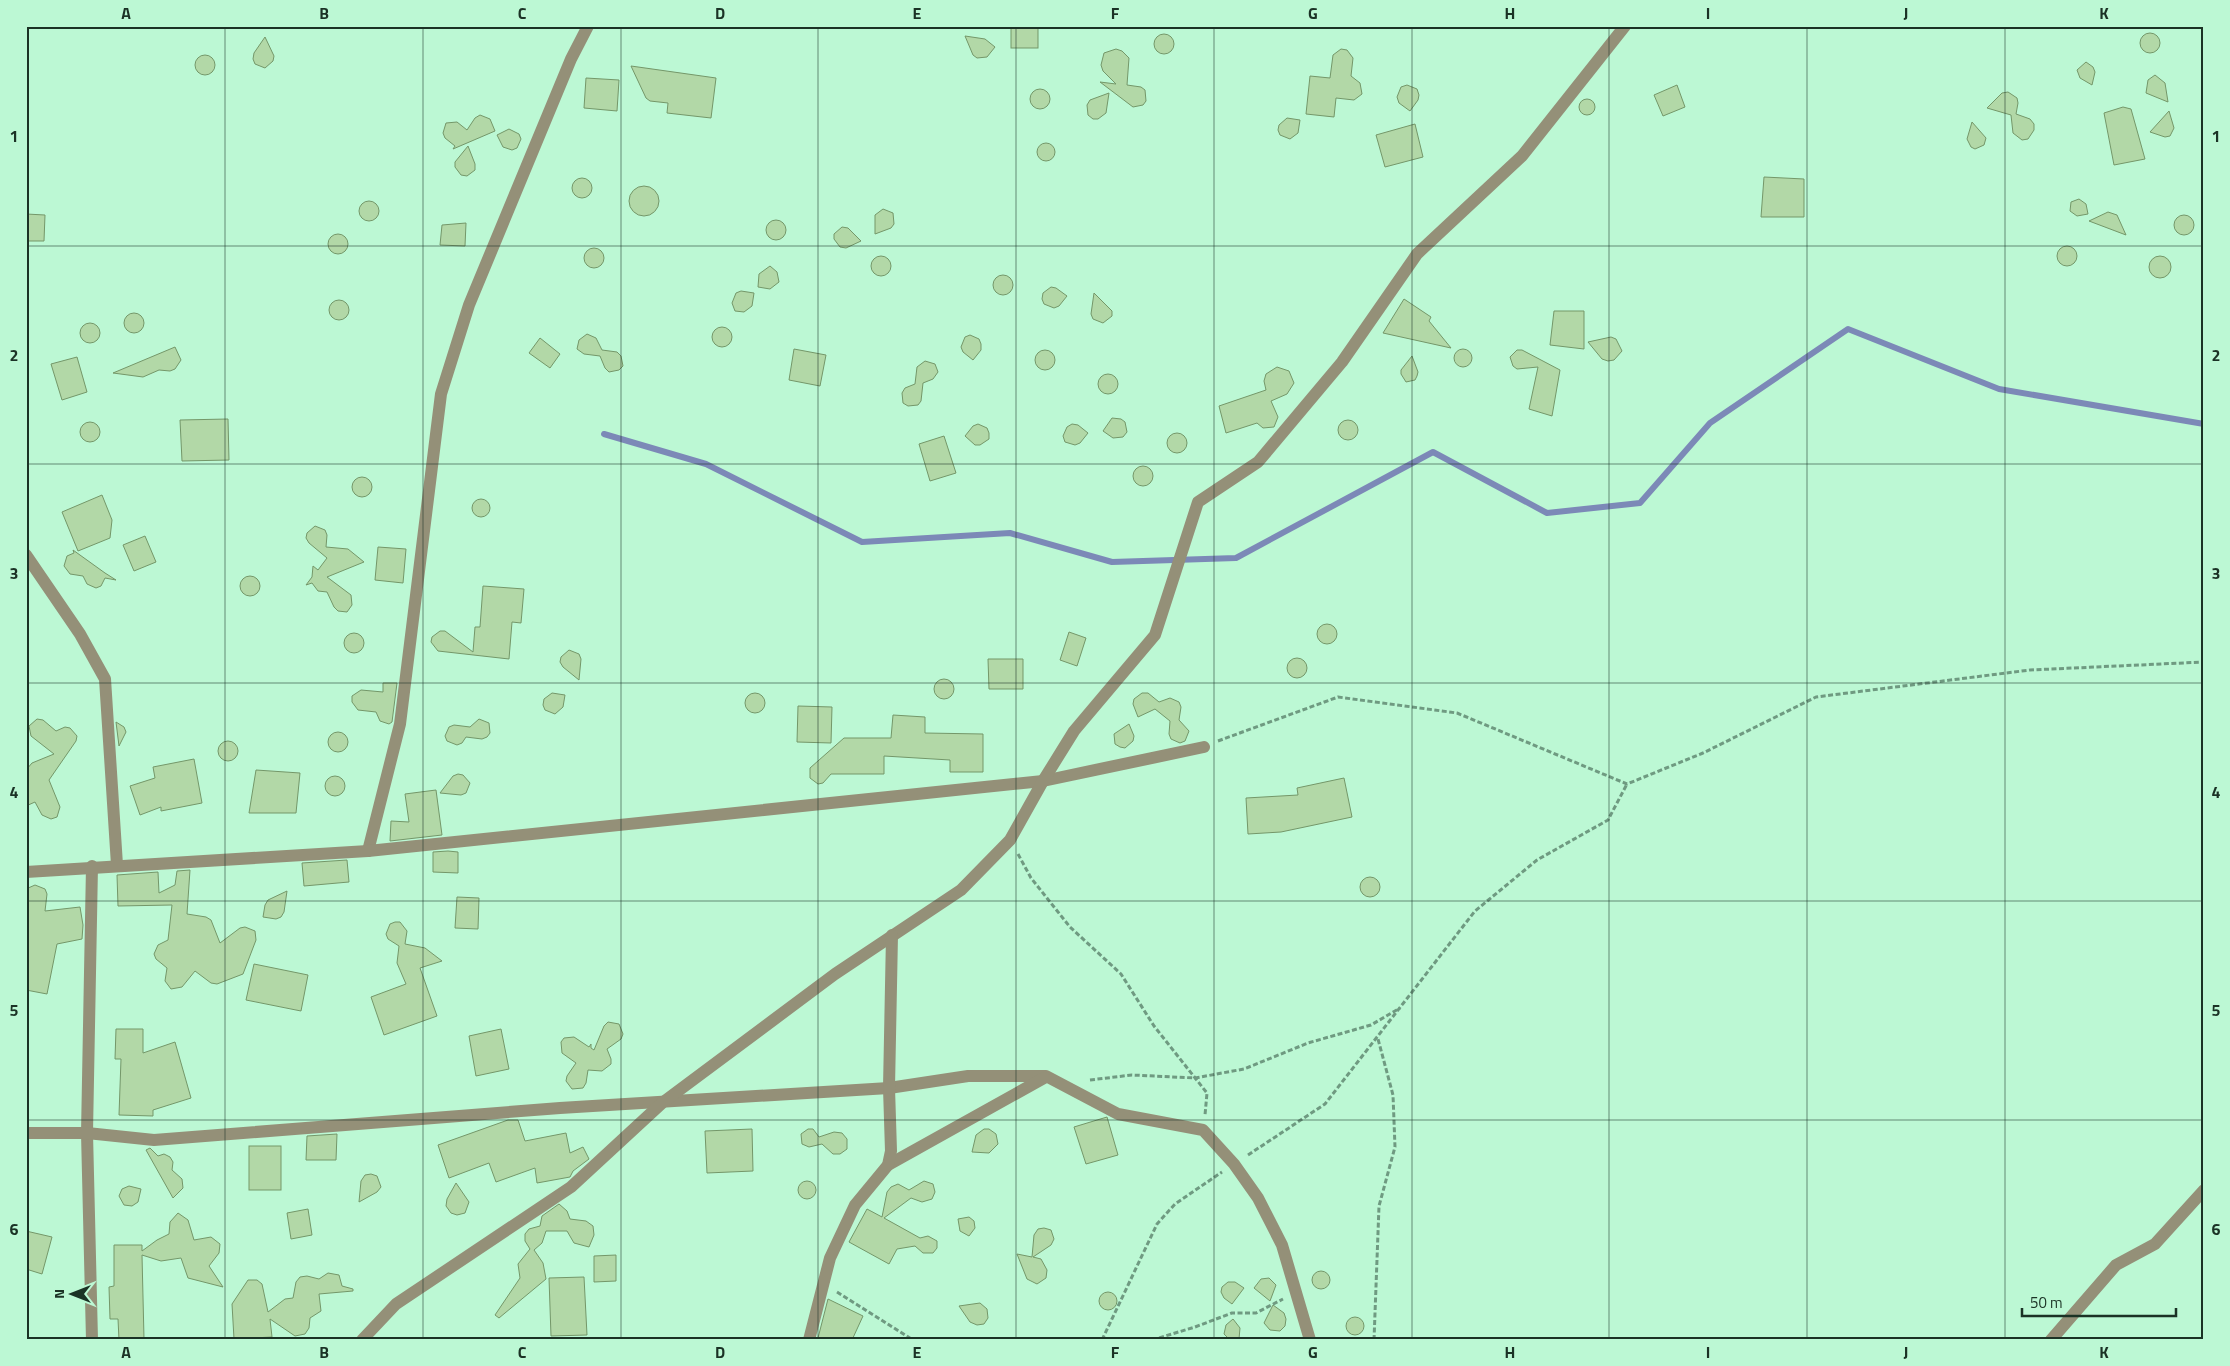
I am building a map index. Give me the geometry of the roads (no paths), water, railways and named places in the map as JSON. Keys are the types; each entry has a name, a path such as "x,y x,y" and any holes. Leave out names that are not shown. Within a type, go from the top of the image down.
{"street":[{"path":"368,851 400,724 441,394 469,305 571,59 588,26"},
{"path":"362,1340 396,1304 571,1187 662,1103 892,934 961,890 1010,840 1074,731 1155,635 1198,502 1258,462 1342,362 1418,254 1522,156 1625,26"},
{"path":"26,555 80,634 105,679 117,865"},
{"path":"26,872 92,866 368,851 1043,781 1204,747"},
{"path":"92,866 87,1133 92,1340"},
{"path":"888,1165 891,1151 889,1088 892,934"},
{"path":"26,1133 87,1133 154,1140 560,1108 889,1088 968,1076 1046,1076 1118,1114 1203,1130 1234,1164 1258,1198 1282,1245 1294,1292 1310,1340"},
{"path":"809,1340 822,1283 830,1258 855,1206 888,1165 1046,1076"},
{"path":"2051,1340 2116,1265 2154,1244 2204,1190"}],"waterway":[{"path":"604,434 706,464 862,542 1010,533 1112,562 1236,558 1433,452 1547,513 1640,503 1710,423 1848,329 1999,389 2204,424"}]}
